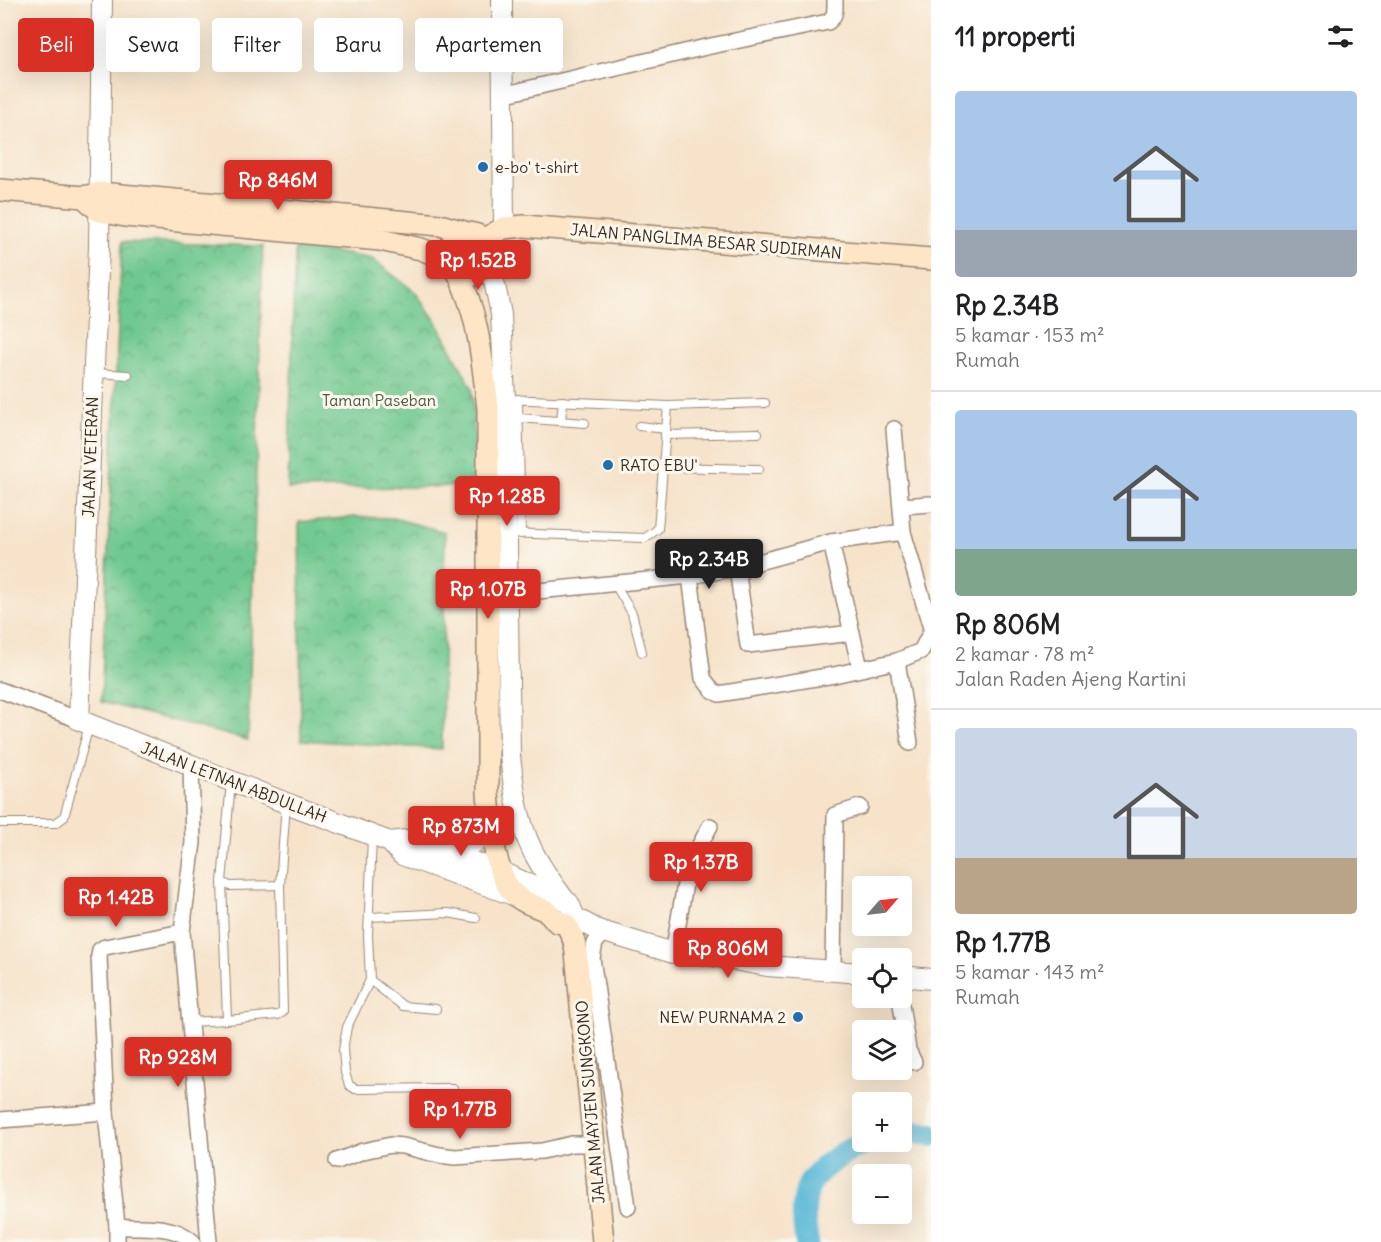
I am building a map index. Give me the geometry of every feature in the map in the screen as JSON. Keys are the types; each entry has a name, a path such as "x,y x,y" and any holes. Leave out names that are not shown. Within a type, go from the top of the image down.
{"main road":[{"path":"0,190 94,200 125,216 440,225 476,236 491,250 490,262 487,268 476,275 464,275 454,267 404,244 292,222"},
{"name":"JALAN PANGLIMA BESAR SUDIRMAN","path":"476,236 504,228 524,226 931,259"},
{"path":"476,236 460,235 449,249 471,310 483,367 488,408 488,794 492,827 500,871 516,896 563,913"},
{"name":"JALAN MAYJEN SUNGKONO","path":"563,913 573,940 578,963 603,1242"}],"street":[{"name":"JALAN VETERAN","path":"85,723 93,373 94,200 102,0"},
{"path":"502,0 504,228"},
{"path":"502,95 706,47 828,22 835,13 836,0"},
{"path":"490,262 501,314 512,399 514,533 507,594 510,755 517,808 523,829 563,913"},
{"path":"894,429 903,532 931,628"},
{"path":"901,506 931,504"},
{"path":"507,594 690,576 737,568 831,542 903,532"},
{"path":"831,542 860,668"},
{"path":"737,568 748,645 852,633"},
{"path":"690,576 703,678 717,693 834,675 897,661 923,649 931,632"},
{"path":"897,661 910,743"},
{"path":"0,690 85,723"},
{"name":"JALAN LETNAN ABDULLAH","path":"85,723 381,838 407,840 500,871 563,913 604,932 673,953 699,954 766,966 852,972"},
{"path":"191,765 193,842 182,932 209,1242"},
{"path":"446,852 465,849 478,840 484,830 488,794"},
{"path":"833,970 835,815 838,812 860,807"},
{"path":"673,953 688,867 710,826"},
{"name":"JALAN LETNAN ABDULLAH","path":"381,838 402,855 516,896"},
{"path":"117,1242 106,1112 100,950 105,947 182,932"},
{"path":"604,932 594,943 592,958 628,1207"},
{"path":"912,977 931,979"},
{"path":"902,1008 908,1050 914,1062"},
{"path":"0,1120 106,1112"},
{"path":"337,1161 372,1148 391,1145 455,1156 542,1151 572,1144 593,1144"},
{"path":"117,1226 172,1229 185,1234 193,1242"}],"lane":[{"path":"93,373 128,375"},
{"path":"668,406 658,529 645,538 514,533 518,418 512,399 668,406 765,403"},
{"path":"561,421 563,401"},
{"path":"518,418 585,423"},
{"path":"639,426 666,432 758,433"},
{"path":"663,467 759,469"},
{"path":"614,583 632,613 642,652"},
{"path":"0,823 56,823 60,821 63,817 85,723"},
{"path":"227,1020 222,882 231,780"},
{"path":"189,1022 278,1015 283,1012 280,885 286,803"},
{"path":"381,838 369,917 370,980 346,1027 343,1050 345,1073 349,1085 355,1089 453,1088"},
{"path":"222,882 230,886 280,885"},
{"path":"369,917 448,913 476,918"},
{"path":"370,980 403,1006 436,1009"}],"green space":[{"path":"122,242 263,246 248,740 101,702"},
{"name":"Taman Paseban","path":"295,249 334,252 372,259 415,292 438,324 472,388 477,486 288,489"},
{"path":"356,517 393,518 445,532 442,749 301,740 299,522"}],"waterway":[{"path":"912,1131 931,1135"},
{"path":"807,1242 804,1223 807,1191 824,1167 852,1150"}],"place":[{"name":"e-bo' t-shirt","path":"483,167"},
{"name":"RATO EBU'","path":"608,465"},
{"name":"NEW PURNAMA 2","path":"798,1017"}]}
